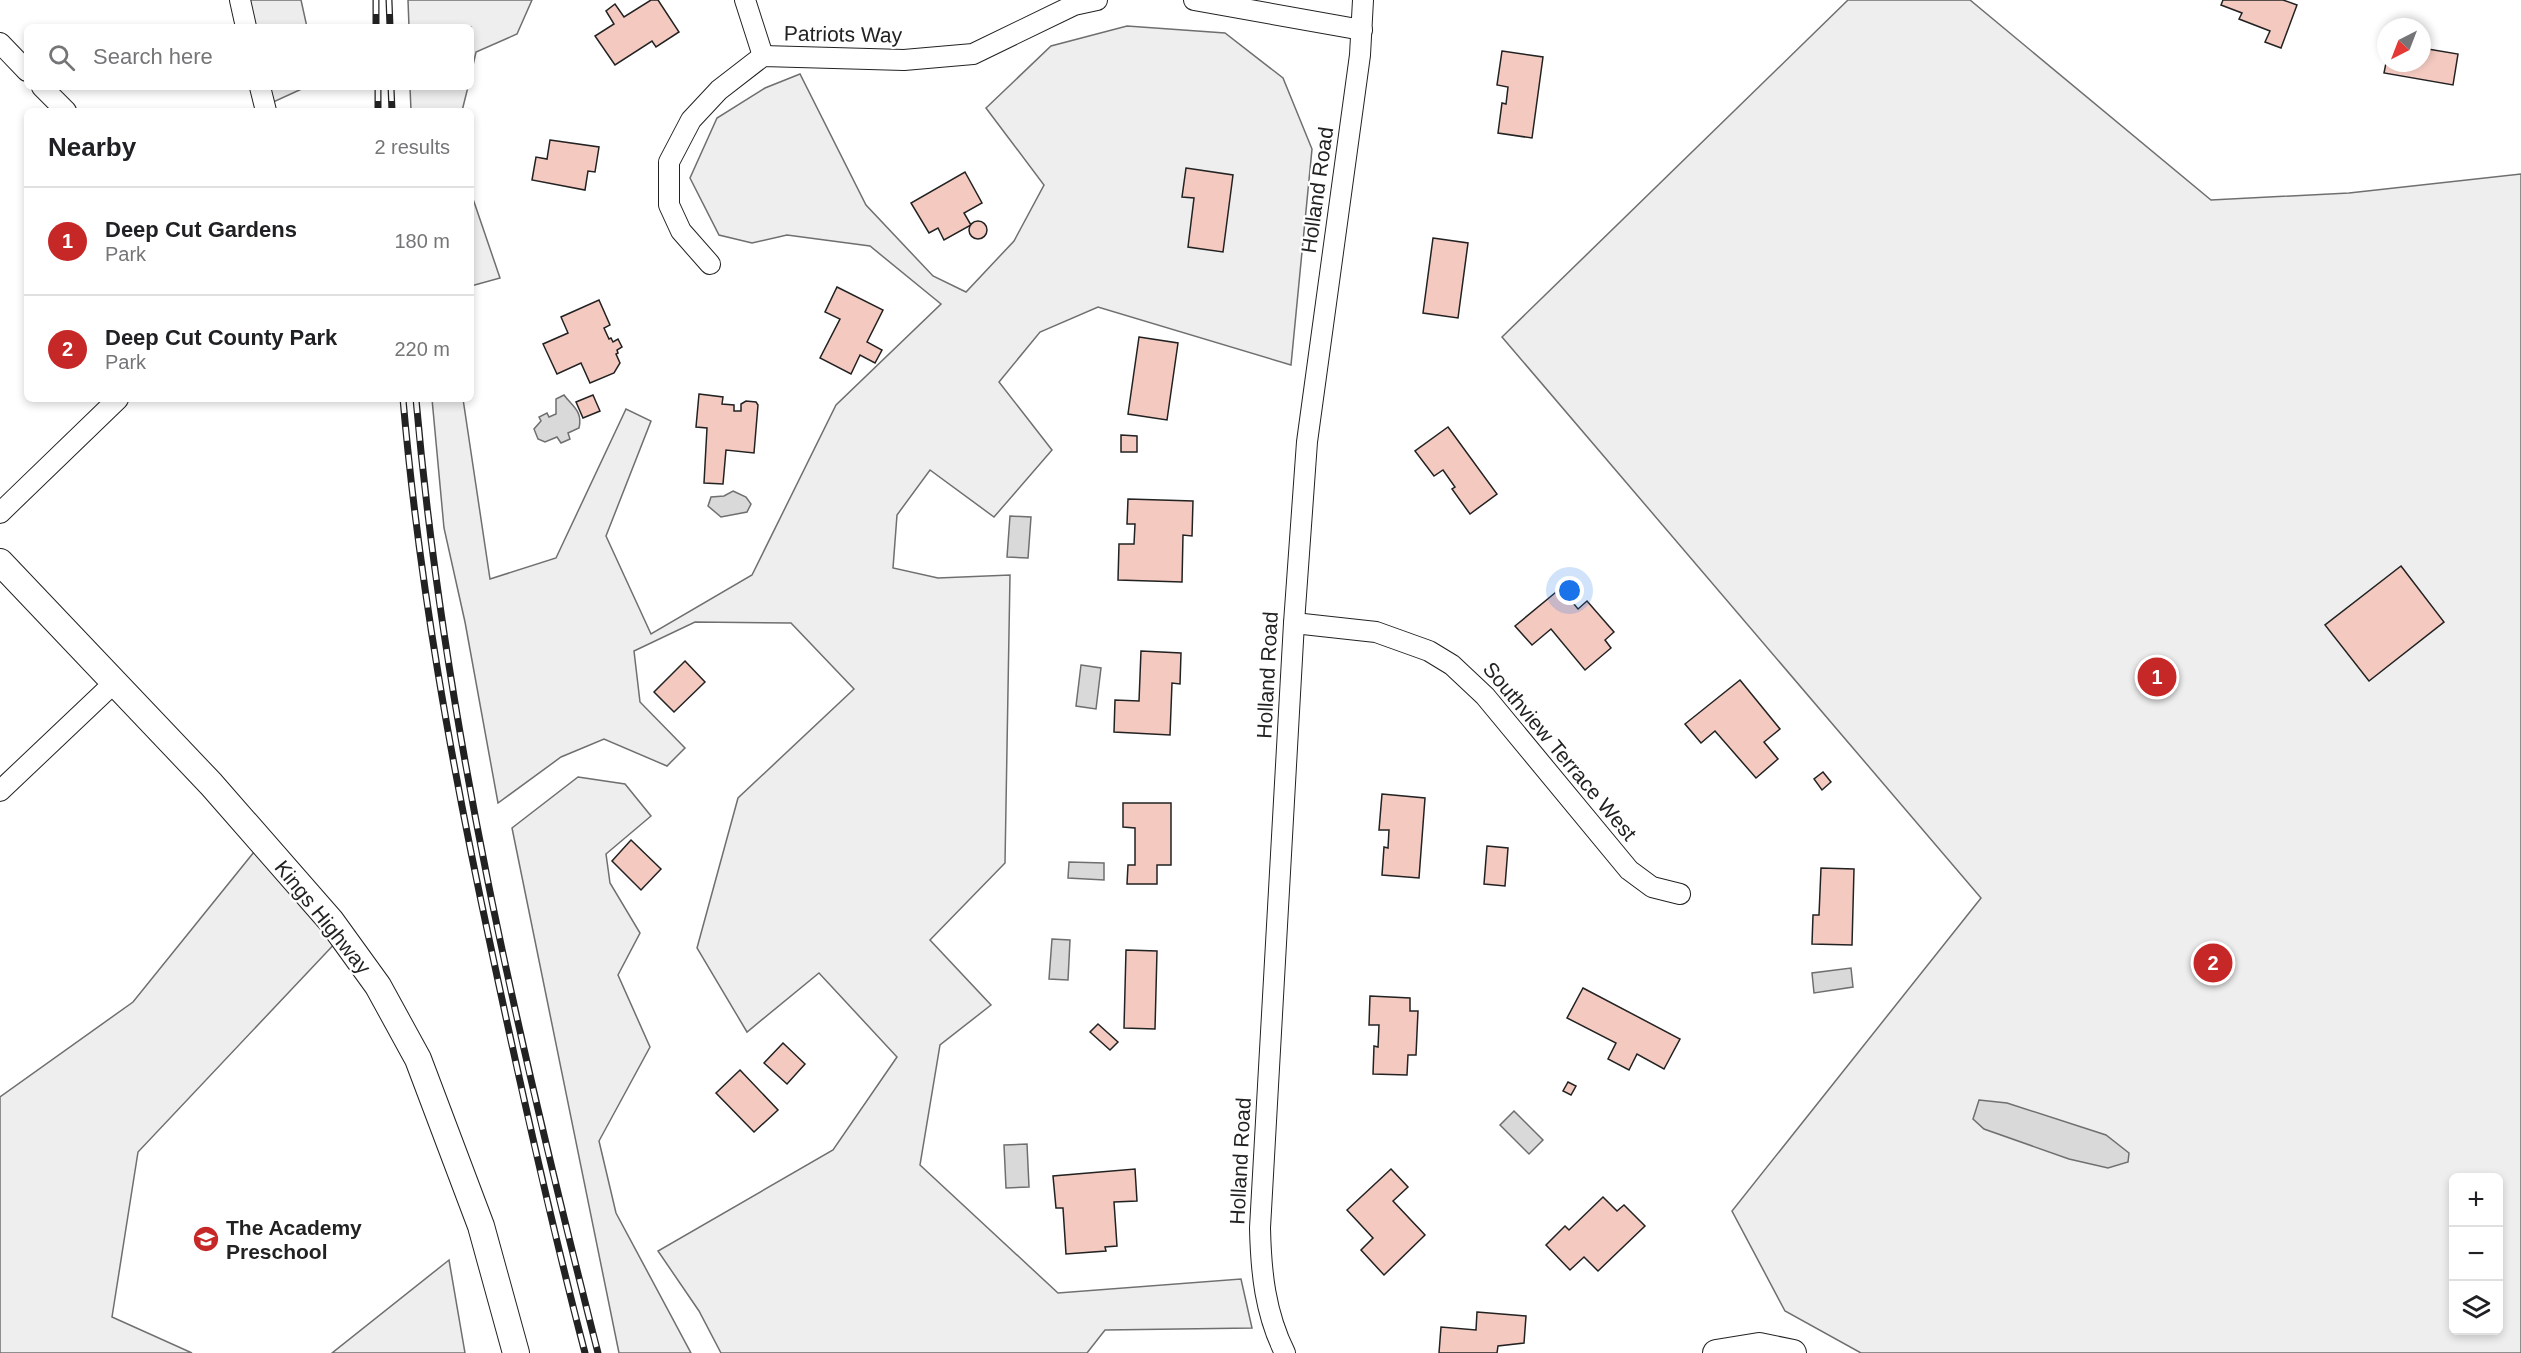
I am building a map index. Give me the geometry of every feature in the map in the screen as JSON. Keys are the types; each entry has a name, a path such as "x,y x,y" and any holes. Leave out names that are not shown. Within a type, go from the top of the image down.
{"street":[{"path":"240,0 245,24"},
{"path":"745,0 763,57"},
{"name":"Patriots Way","path":"710,264 681,231 669,205 669,162 691,120 719,90 763,57 904,60 973,54 1074,6 1097,0"},
{"path":"1194,0 1362,30"},
{"name":"Holland Road","path":"1285,1353 1272,1321 1264,1291 1260,1228 1294,623 1307,442 1362,30 1364,0"},
{"path":"0,43 24,68"},
{"path":"45,90 63,108"},
{"path":"261,90 265,108"},
{"path":"0,513 115,402"},
{"name":"Kings Highway","path":"0,562 211,784 331,921 378,986 418,1059 472,1203 508,1316 516,1353"},
{"name":"Southview Terrace West","path":"1294,623 1376,632 1429,651 1452,665 1485,696 1629,870 1652,887 1680,894"},
{"path":"0,791 115,682"},
{"path":"1716,1353 1759,1346 1792,1353"}],"shaded area":[{"path":"246,0 301,0 306,24 251,24"},
{"path":"408,0 532,0 517,34 476,52 474,61 474,24 409,24"},
{"path":"1848,0 1970,0 2211,200 2349,193 2521,174 2521,1353 1861,1353 1785,1311 1732,1211 1981,898 1502,337"},
{"path":"1127,26 1225,33 1283,78 1312,149 1291,365 1098,307 1040,332 999,382 1052,450 994,517 930,470 897,515 893,568 938,578 1010,575 1005,863 930,940 991,1005 940,1045 920,1165 1058,1293 1241,1279 1252,1328 1105,1330 1087,1353 721,1353 699,1311 658,1251 833,1150 897,1057 819,973 747,1032 697,948 738,798 854,689 791,623 695,622 634,651 640,702 685,748 667,766 604,739 561,757 498,803 465,622 444,528 432,402 463,402 490,579 556,558 626,409 651,421 606,536 651,634 752,575 836,405 941,304 870,246 787,235 752,243 719,235 690,178 717,118 765,88 800,74 866,205 933,276 966,292 1014,241 1044,185 986,108 1051,46"},
{"path":"266,90 299,90 269,104"},
{"path":"410,90 467,90 463,108 411,108"},
{"path":"474,202 500,278 474,285"},
{"path":"564,395 578,413 579,428 568,433 570,439 561,443 557,437 545,442 538,439 534,429 541,421 539,417 547,413 549,417 556,414 556,399"},
{"path":"733,491 746,497 751,504 747,512 721,517 708,506 711,497 724,496"},
{"path":"1010,516 1031,517 1028,558 1007,557"},
{"path":"1081,665 1101,668 1096,709 1076,706"},
{"path":"578,777 625,784 651,816 606,854 610,883 640,933 618,975 650,1047 599,1141 616,1213 691,1353 619,1353 512,828"},
{"path":"262,842 341,937 138,1152 112,1317 192,1353 0,1353 0,1097 133,1002"},
{"path":"1069,862 1104,863 1104,880 1068,878"},
{"path":"1052,939 1070,940 1068,980 1049,979"},
{"path":"1851,968 1853,987 1814,993 1812,973"},
{"path":"1979,1100 2007,1103 2106,1135 2129,1153 2128,1162 2108,1168 2069,1159 1984,1129 1973,1119"},
{"path":"1514,1111 1543,1140 1529,1154 1500,1125"},
{"path":"1027,1144 1029,1187 1006,1188 1004,1145"},
{"path":"449,1260 465,1353 332,1353"}],"building":[{"path":"651,0 658,0 679,32 656,47 652,41 615,65 595,36 614,24 606,11 615,4 624,17"},
{"path":"2223,0 2283,0 2297,5 2281,48 2265,42 2270,31 2239,19 2242,13 2221,5"},
{"path":"2431,50 2458,54 2453,85 2384,73 2431,72"},
{"path":"1502,51 1543,57 1532,138 1498,133 1502,103 1506,104 1508,87 1497,85"},
{"path":"550,140 599,147 595,172 588,171 585,190 532,180 536,157 547,159"},
{"path":"1186,168 1233,175 1223,252 1188,247 1194,198 1182,197"},
{"path":"965,172 982,203 964,213 971,225 944,240 938,228 929,233 911,203"},
{"path":"978,221 986,226 987,230 982,238 978,239 970,234 969,230 974,222"},
{"path":"1433,238 1468,243 1458,318 1423,313"},
{"path":"837,287 883,310 867,342 882,350 875,363 860,355 851,374 820,358 840,319 825,312"},
{"path":"599,300 610,325 604,328 609,339 611,338 613,342 618,339 622,347 617,350 616,354 620,363 614,373 590,383 581,363 557,374 543,344 568,333 561,317"},
{"path":"1139,337 1178,343 1167,420 1128,414"},
{"path":"699,394 723,397 722,404 734,405 734,411 741,411 741,404 746,401 756,402 758,405 754,453 726,450 723,484 704,483 707,428 696,427"},
{"path":"593,395 600,411 583,418 576,402"},
{"path":"1448,427 1497,494 1470,514 1452,489 1455,487 1443,470 1434,476 1415,451"},
{"path":"1121,435 1137,436 1137,452 1121,452"},
{"path":"1128,499 1193,501 1192,536 1183,535 1182,582 1118,580 1119,544 1134,544 1135,524 1127,524"},
{"path":"2401,566 2444,622 2369,681 2325,625"},
{"path":"1561,588 1578,609 1587,601 1614,632 1605,640 1611,648 1585,670 1551,629 1532,645 1515,626"},
{"path":"1141,651 1181,653 1180,684 1172,683 1170,735 1114,732 1115,700 1139,701"},
{"path":"685,661 705,682 674,712 654,692"},
{"path":"1740,680 1780,729 1764,742 1778,759 1756,778 1715,731 1701,743 1685,724"},
{"path":"1823,772 1831,782 1822,790 1814,779"},
{"path":"1382,794 1425,798 1419,878 1382,875 1384,847 1388,848 1389,830 1379,830"},
{"path":"1123,803 1171,803 1171,865 1157,865 1157,884 1127,884 1128,865 1135,865 1135,828 1123,827"},
{"path":"631,840 661,869 641,890 612,861"},
{"path":"1487,846 1508,848 1505,886 1484,884"},
{"path":"1821,868 1854,869 1852,945 1812,944 1813,915 1819,915"},
{"path":"1126,950 1157,951 1155,1029 1124,1028"},
{"path":"1583,988 1680,1039 1664,1069 1637,1054 1629,1070 1608,1059 1616,1043 1567,1018"},
{"path":"1370,996 1410,998 1410,1011 1418,1011 1416,1055 1408,1055 1407,1075 1373,1074 1374,1046 1378,1047 1379,1025 1369,1025"},
{"path":"1098,1024 1118,1042 1110,1050 1090,1032"},
{"path":"783,1043 805,1064 787,1084 764,1063"},
{"path":"740,1070 778,1110 754,1132 716,1093"},
{"path":"1568,1082 1576,1086 1571,1095 1563,1091"},
{"path":"1135,1169 1137,1201 1114,1202 1117,1246 1105,1247 1106,1251 1066,1254 1063,1208 1056,1208 1053,1176"},
{"path":"1391,1169 1408,1187 1393,1201 1425,1235 1384,1275 1361,1250 1373,1238 1347,1210"},
{"path":"1603,1197 1617,1211 1624,1205 1645,1226 1598,1271 1584,1257 1570,1270 1546,1245 1565,1226 1569,1230"},
{"path":"1477,1312 1526,1316 1524,1343 1498,1346 1497,1353 1439,1353 1441,1327 1476,1330"}],"railway":[{"path":"376,0 376,24"},
{"path":"389,0 390,24"},
{"path":"378,90 378,108"},
{"path":"391,90 392,108"},
{"path":"403,402 418,537 450,744 524,1101 585,1353"},
{"path":"416,402 445,640 487,879 540,1117 598,1353"}],"place":[{"name":"Deep Cut Gardens","path":"2157,677"},
{"name":"Deep Cut County Park","path":"2213,963"},
{"name":"The Academy Preschool","path":"206,1239"}]}
